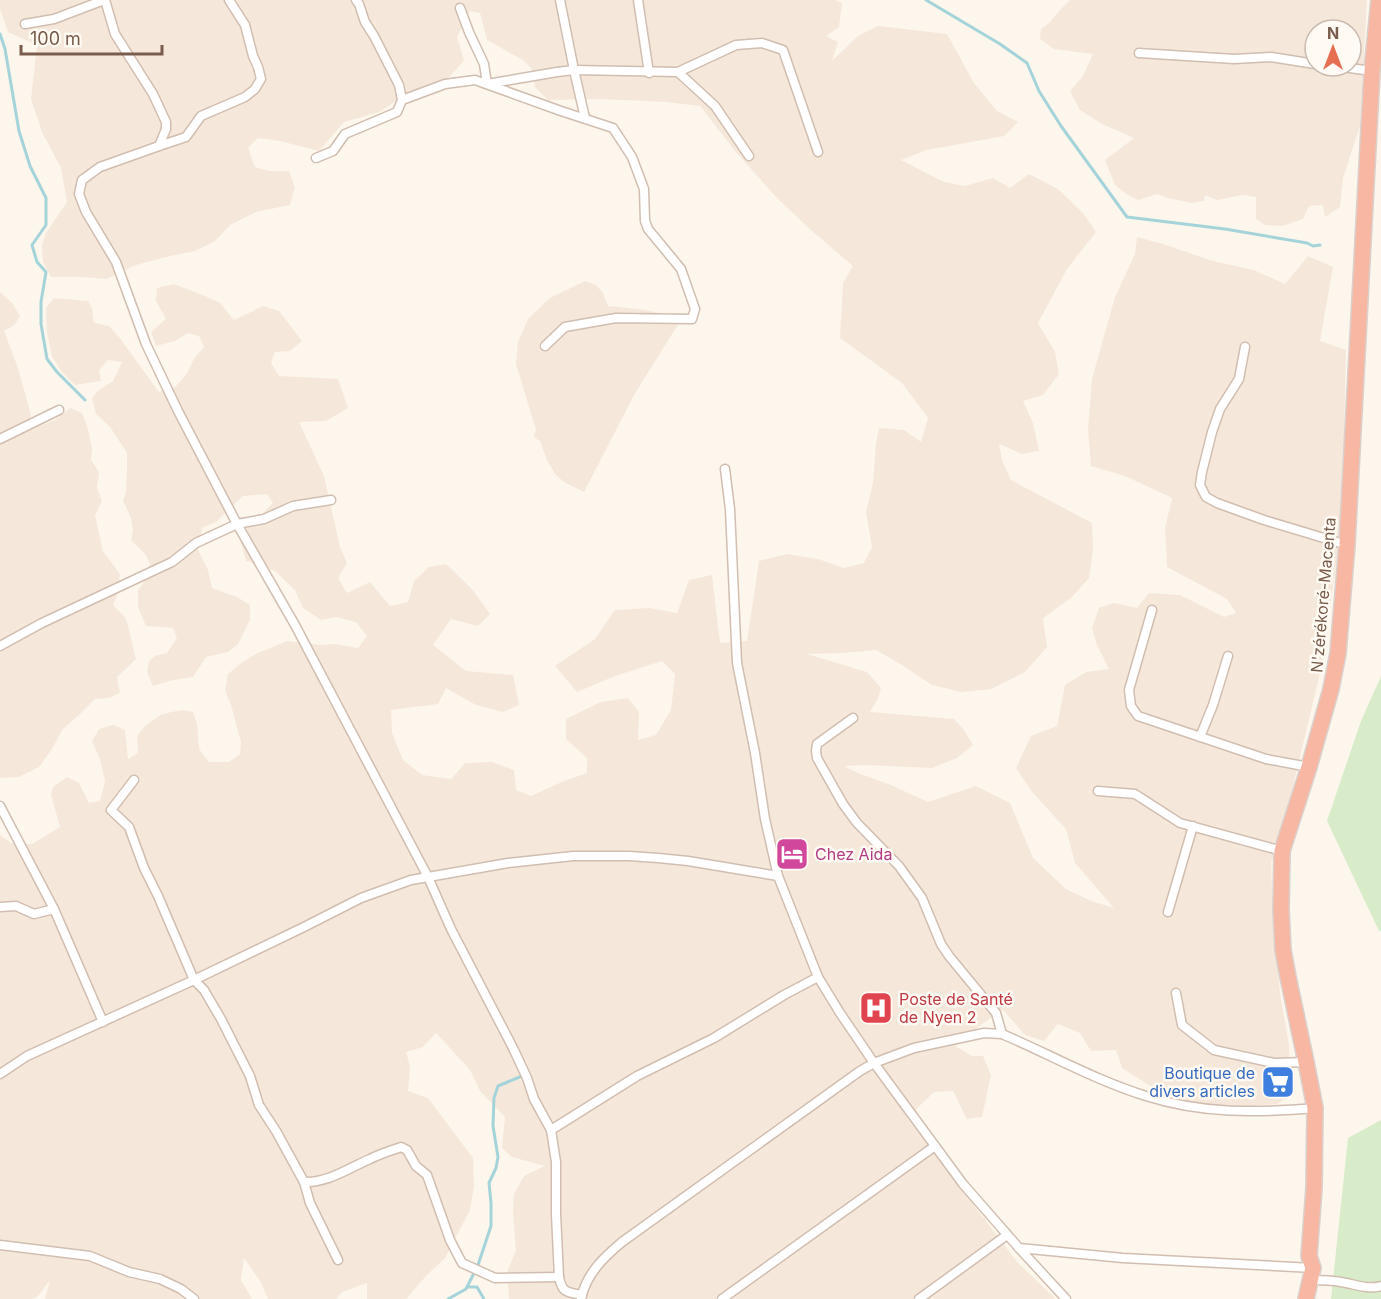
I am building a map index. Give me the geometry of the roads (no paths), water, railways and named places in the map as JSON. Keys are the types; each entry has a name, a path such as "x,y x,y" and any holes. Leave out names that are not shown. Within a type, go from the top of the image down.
{"highway":[{"name":"N'zérékoré-Macenta","path":"1306,1299 1314,1188 1315,1108 1283,950 1282,851 1309,767 1331,689 1338,654 1347,545 1372,71 1379,0"},
{"name":"N'zérékoré-Macenta","path":"1297,1299 1309,1268"}],"street":[{"path":"25,24 54,19 104,0 116,34 141,73 166,122 166,129 159,146"},
{"path":"229,0 245,25 258,67 261,79 255,88 245,97 201,116 186,136 100,167 82,180 79,194 86,212 116,262 150,354 178,411 237,525 295,625 428,877 451,929 513,1048 534,1100 551,1130 556,1162 558,1277 560,1285 566,1292 581,1297 585,1284 605,1256 622,1242 860,1071 874,1063 914,1048 984,1032 1002,1034 1112,1083 1146,1096 1181,1105 1220,1111 1250,1112 1315,1108"},
{"path":"316,158 333,151 345,134 397,112 402,100 399,85 374,36 364,22 356,0"},
{"path":"560,0 585,118"},
{"path":"638,0 649,73"},
{"path":"460,8 484,64 487,84"},
{"path":"487,84 574,70 678,72 736,45 762,43 783,50 818,152"},
{"path":"1139,53 1234,58 1271,57 1303,62"},
{"path":"1363,70 1372,71"},
{"path":"678,72 715,106 749,156"},
{"path":"402,100 445,84 475,80 613,128 632,157 644,189 645,221 648,229 681,269 695,309 692,319 616,318 565,327 545,346"},
{"path":"1245,347 1239,379 1220,409 1212,432 1200,485 1206,497 1264,520 1347,545"},
{"path":"0,439 59,410"},
{"path":"725,469 730,510 737,663 755,753 765,819 778,876 818,977 874,1063 963,1184 1066,1299"},
{"path":"0,646 42,623 172,562 196,543 237,525 264,519 293,506 331,500"},
{"path":"1152,610 1129,690 1131,706 1138,716 1266,759 1309,767"},
{"path":"1200,737 1213,705 1228,656"},
{"path":"853,718 817,744 817,758 843,804 857,823 899,866 922,898 941,944 996,1013 1002,1034"},
{"path":"134,780 111,810 129,827 144,868 194,980 204,990 221,1019 250,1076 259,1105 304,1182 310,1203 338,1260"},
{"path":"1098,791 1135,794 1180,823 1282,851"},
{"path":"0,806 54,909 104,1022"},
{"path":"1168,912 1193,826"},
{"path":"0,1074 27,1056 194,980 361,898 411,880 508,862 573,856 658,858 778,876"},
{"path":"0,907 15,906 34,914 54,909"},
{"path":"551,1130 637,1076 714,1038 818,977"},
{"path":"1176,993 1182,1025 1214,1050 1274,1063 1306,1062"},
{"path":"722,1299 935,1146"},
{"path":"304,1182 330,1178 401,1147 407,1150 416,1166 427,1175 450,1240 462,1263 495,1278 558,1277"},
{"path":"919,1299 1008,1235"},
{"path":"0,1245 90,1256 129,1272 160,1279 181,1289 194,1299"},
{"path":"1018,1248 1309,1268 1341,1282 1362,1287 1381,1286"}],"waterway":[{"path":"926,0 1000,44 1027,63 1039,91 1061,126 1127,217 1225,229 1307,243 1313,246 1320,245"},
{"path":"0,34 5,49 19,131 30,166 46,198 46,225 32,245 37,262 46,272 41,302 41,324 47,359 85,400"},
{"path":"448,1299 466,1289 478,1265 491,1226 489,1183 498,1157 493,1126 494,1098 498,1086 522,1076"},
{"path":"467,1287 477,1287 484,1299"}],"place":[{"name":"Chez Aida","path":"792,854"},
{"name":"Poste de Santé de Nyen 2","path":"876,1008"},
{"name":"Boutique de divers articles","path":"1278,1082"}]}
